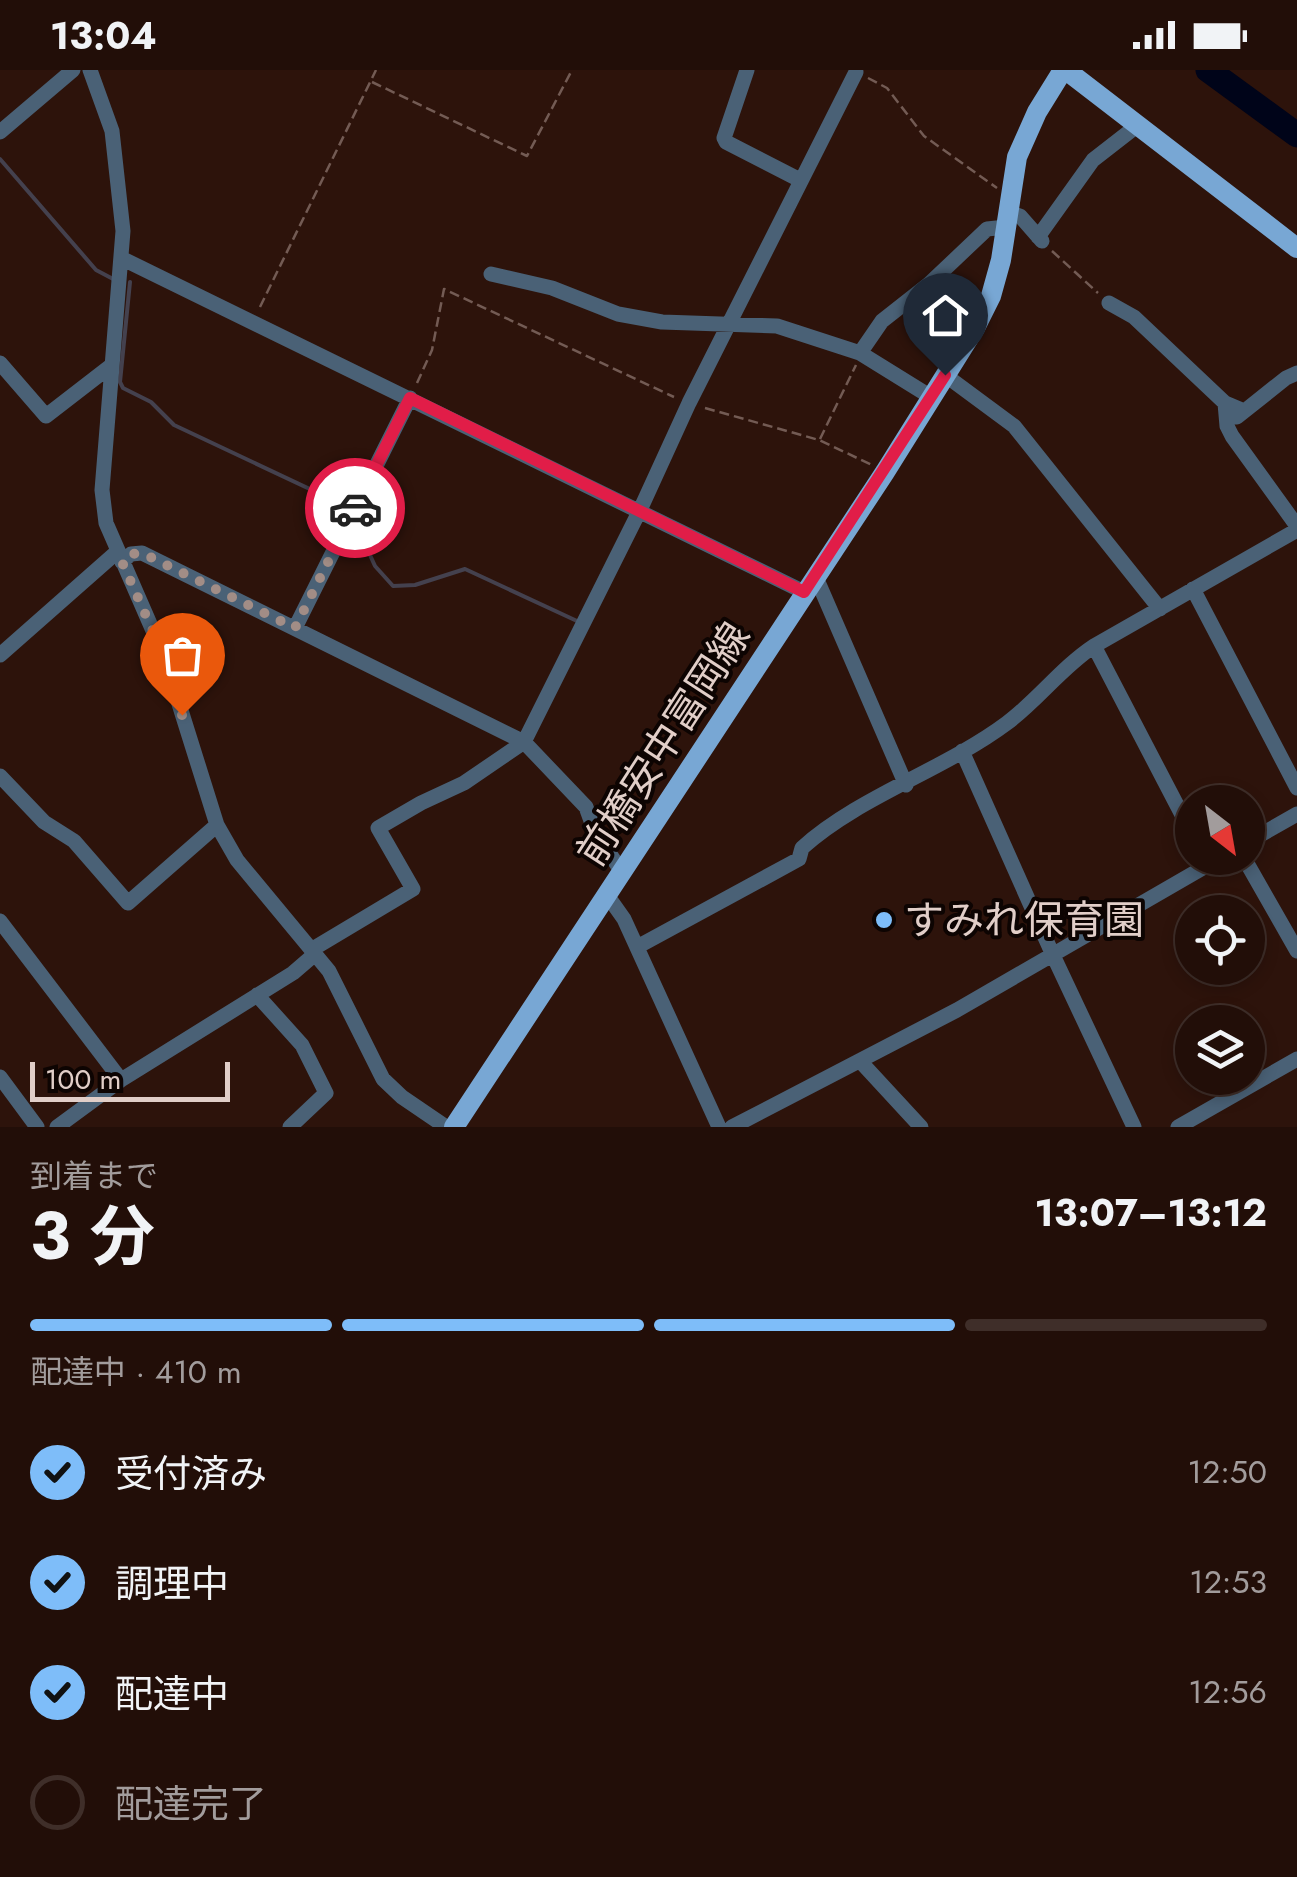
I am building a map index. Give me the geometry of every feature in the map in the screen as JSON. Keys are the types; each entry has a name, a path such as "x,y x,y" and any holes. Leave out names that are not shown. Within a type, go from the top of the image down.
{"main road":[{"path":"1065,70 1297,248"},
{"name":"前橋安中富岡線","path":"454,1127 885,472 975,328 1001,260 1018,157 1026,133 1065,70"}],"street":[{"path":"0,132 72,70"},
{"path":"90,70 112,131 122,208 123,260 102,490 106,523 164,656 216,825 237,860 328,970 383,1079 446,1127"},
{"path":"747,70 724,138 800,180"},
{"path":"57,1127 121,1080 292,974 313,952 412,889 378,828 464,784 524,742 856,72"},
{"path":"860,352 882,322 930,284 987,229 1020,216 1041,240 1093,160 1138,126"},
{"path":"123,260 640,510 810,584 906,785"},
{"path":"491,274 552,288 618,314 662,322 776,326 860,352 931,398"},
{"path":"1108,303 1134,317 1225,403 1244,411"},
{"path":"0,363 46,416 112,365"},
{"path":"1227,426 1297,373"},
{"path":"945,375 1014,426 1160,609"},
{"path":"295,628 410,398"},
{"path":"637,947 800,858 802,848 842,818 906,785 1008,722 1078,656 1297,528 1227,426 1225,403"},
{"path":"0,655 120,556 142,553 524,742 586,807 595,832 622,872"},
{"path":"1192,590 1297,788"},
{"path":"1094,646 1175,801"},
{"path":"962,751 1134,1127"},
{"path":"0,776 44,822 74,841 128,903 216,825"},
{"path":"1265,832 1297,814"},
{"path":"732,1127 860,1061 1186,875"},
{"path":"1254,875 1297,951"},
{"path":"607,894 624,920 720,1127"},
{"path":"0,921 121,1080"},
{"path":"257,995 302,1046 326,1093 290,1127"},
{"path":"1178,1127 1297,1060"},
{"path":"860,1061 921,1127"},
{"path":"0,1076 37,1127"}],"path":[{"path":"252,322 376,70"},
{"path":"370,82 527,156 572,70"},
{"path":"856,72 887,88 924,136 1002,190"},
{"path":"1041,240 1108,303"},
{"path":"410,398 432,350 444,289 689,403 819,440 885,472"},
{"path":"819,440 860,352"}],"waterway":[{"path":"1208,70 1297,135"},
{"path":"0,159 96,270 115,280"},
{"path":"130,282 120,382 123,388 151,402 174,425 348,507"},
{"path":"355,522 375,566 393,586 415,585 465,569 577,621"}],"way so far":[{"path":"182,715 164,656 122,562 131,554 142,553 295,628 355,508"}],"place":[{"name":"すみれ保育園","path":"884,920"}],"route":[{"path":"355,508 410,398 804,592 945,375"}]}
